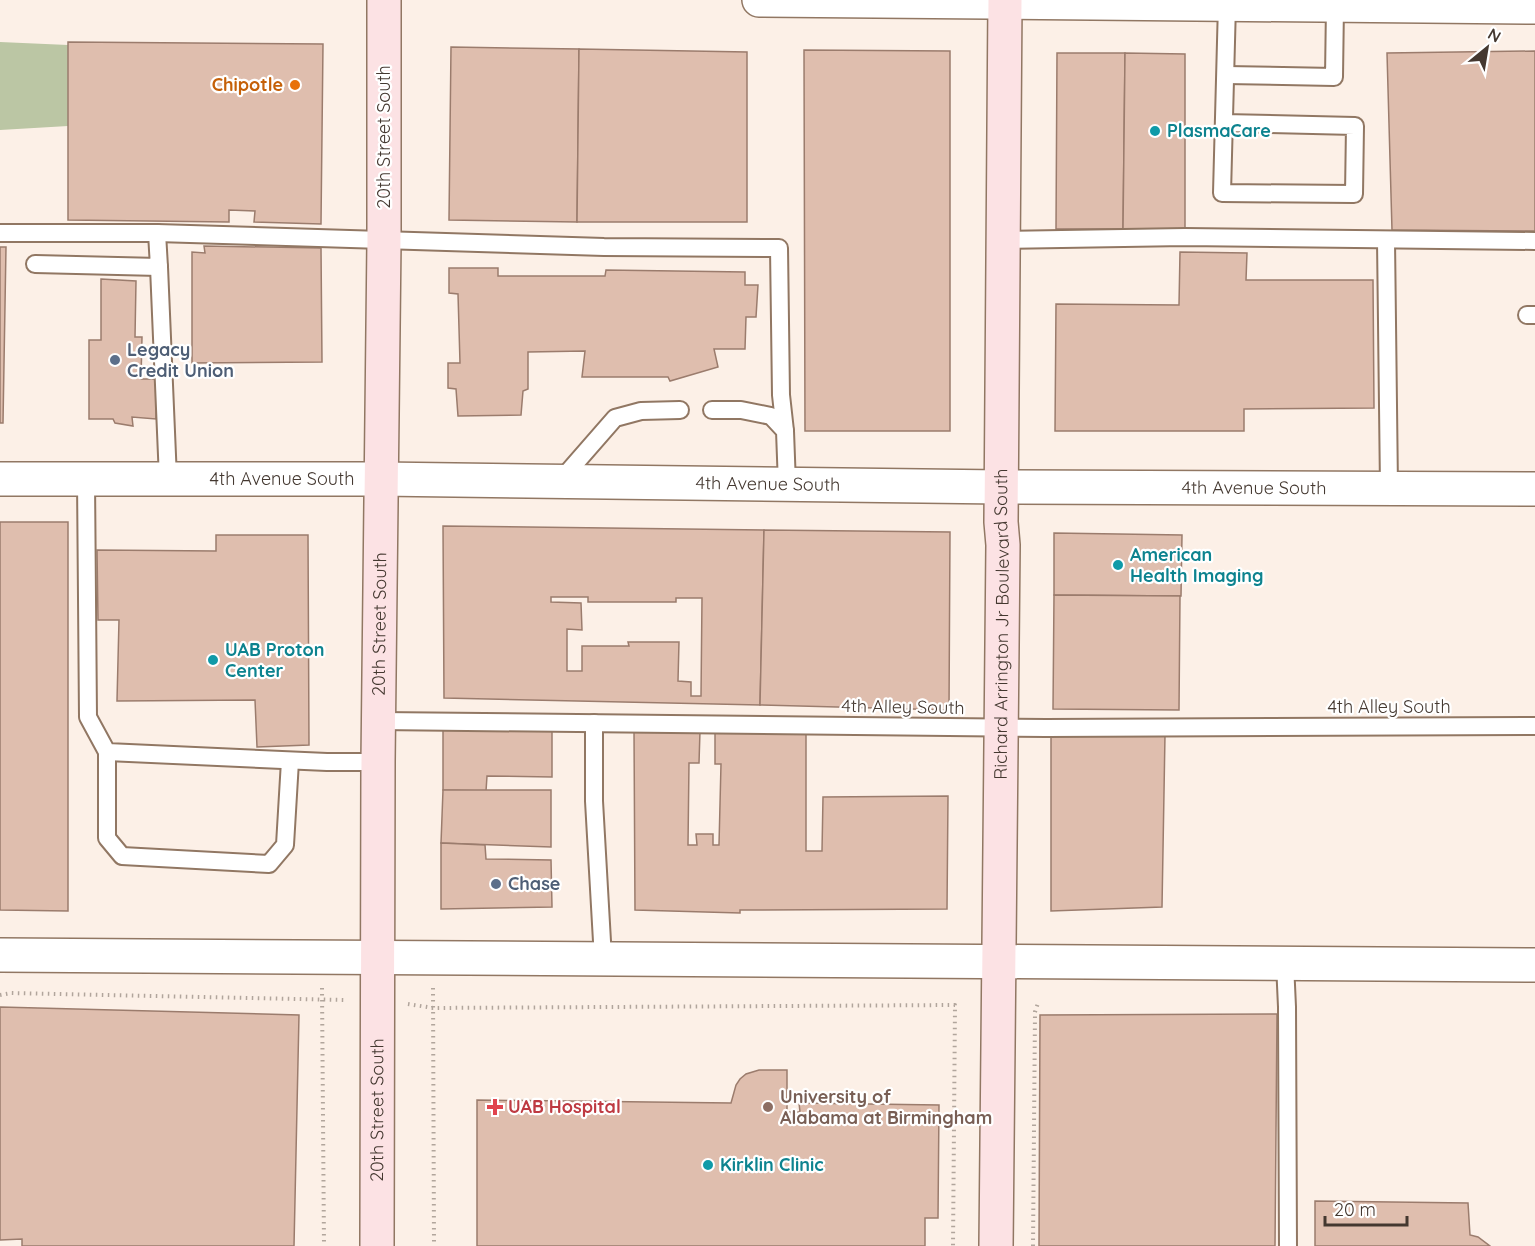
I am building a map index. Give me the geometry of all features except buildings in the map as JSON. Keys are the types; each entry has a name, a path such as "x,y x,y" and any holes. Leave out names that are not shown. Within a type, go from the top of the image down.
{"main road":[{"name":"20th Street South","path":"377,1246 384,0"},
{"name":"Richard Arrington Jr Boulevard South","path":"996,1246 1005,1"}],"street":[{"path":"759,0 1227,4 1467,3 1535,7"},
{"name":"4th Avenue South","path":"0,479 380,479 1002,487 1535,489"},
{"path":"0,955 1535,965"}],"lane":[{"path":"1226,75 1334,77 1340,3"},
{"path":"1224,123 1355,126 1354,194 1222,193 1227,4"},
{"path":"0,233 157,233 384,241 779,248 781,395 787,484"},
{"path":"157,233 168,479"},
{"path":"1004,240 1185,237 1535,242"},
{"path":"1386,240 1389,488"},
{"path":"35,264 159,267"},
{"path":"559,482 615,418 641,411 680,410"},
{"path":"712,410 741,410 771,416 785,431"},
{"path":"86,479 88,717 107,752 107,838 122,856 269,864 285,845 290,761"},
{"name":"4th Alley South","path":"379,721 1001,727 1535,726"},
{"path":"594,723 594,801 603,959"},
{"path":"107,752 290,761 378,762"},
{"path":"1285,963 1288,1246"}],"path":[{"path":"321,957 324,1246"},
{"path":"433,958 434,1246"},
{"path":"0,995 11,993 378,1000 433,1008 955,1005 953,1246"},
{"path":"1033,1246 1035,1012 1038,1003"}],"green space":[{"path":"0,42 68,45 68,126 0,130"}],"place":[{"name":"Chipotle","path":"295,85"},
{"name":"PlasmaCare","path":"1155,131"},
{"name":"Legacy Credit Union","path":"115,360"},
{"name":"American Health Imaging","path":"1118,565"},
{"name":"UAB Proton Center","path":"213,660"},
{"name":"Chase","path":"496,884"},
{"name":"UAB Hospital","path":"495,1107"},
{"name":"University of Alabama at Birmingham","path":"768,1107"},
{"name":"Kirklin Clinic","path":"708,1165"}]}
